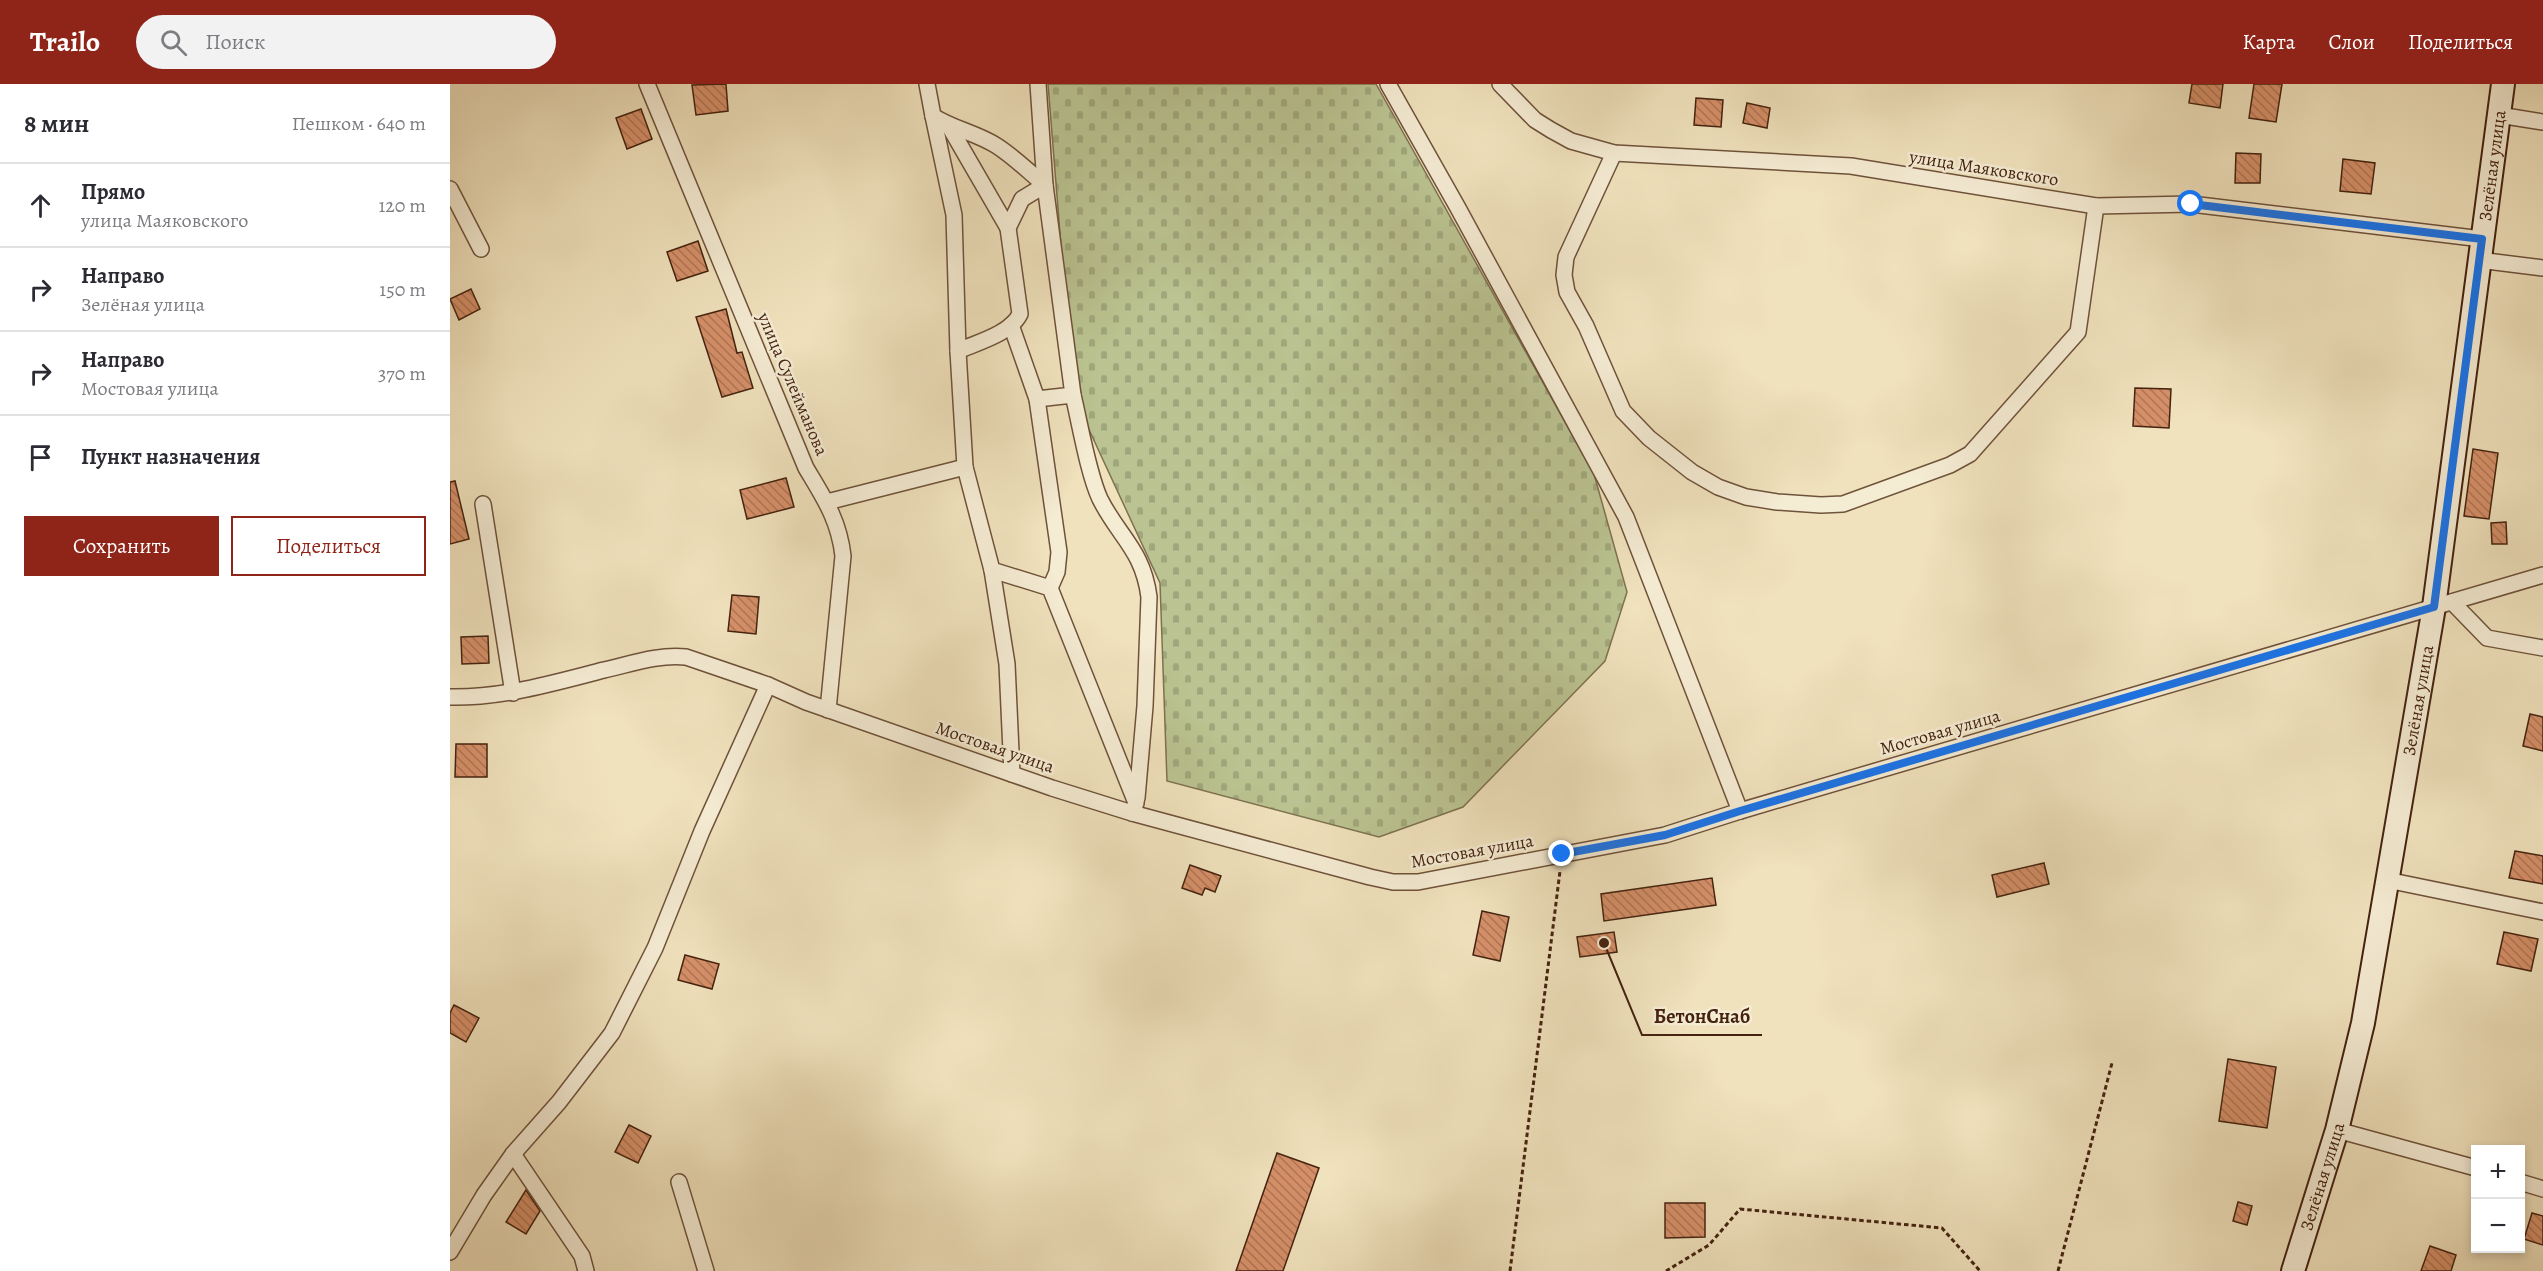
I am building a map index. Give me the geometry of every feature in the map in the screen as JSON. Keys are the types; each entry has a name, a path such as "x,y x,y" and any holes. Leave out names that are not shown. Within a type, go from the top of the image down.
{"main road":[{"name":"Зелёная улица","path":"2293,1271 2337,1130 2363,1023 2387,880 2443,605 2480,250 2502,84"}],"street":[{"name":"улица Сулейманова","path":"647,84 806,468 827,502 840,531 843,556 828,710"},
{"path":"927,84 954,215 958,351 965,467 992,570 1007,664 1012,774"},
{"path":"1038,84 1045,185 1073,395 1099,497 1135,551 1148,585 1144,706 1134,808"},
{"path":"1388,84 1626,517 1740,811"},
{"name":"улица Маяковского","path":"1500,84 1535,120 1551,130 1571,141 1614,153 1851,166 2096,206 2191,204 2480,250 2543,268"},
{"path":"2499,115 2543,122"},
{"path":"933,116 949,126 960,128 997,146 1045,185"},
{"path":"949,126 1008,228 1020,314 1011,325 958,351"},
{"path":"1614,153 1566,257 1564,275 1567,292 1586,326 1617,400 1636,426 1692,472 1732,493 1777,502 1843,504 1950,465 1970,453 2078,332 2096,206"},
{"path":"1008,228 1022,199 1045,185"},
{"path":"450,189 481,249"},
{"path":"1011,325 1037,399 1059,552 1057,572 1050,588 1134,808"},
{"path":"1037,399 1073,395"},
{"path":"827,502 965,467"},
{"path":"483,504 513,693"},
{"path":"992,570 1050,588"},
{"name":"Мостовая улица","path":"450,697 473,698 513,693 660,657 686,657 768,685 828,710 1012,774 1394,882 1418,882 1665,835 2543,575"},
{"path":"2443,605 2487,638 2543,648"},
{"path":"450,1252 484,1195 513,1154 559,1102 612,1033 655,948 702,831 768,685"},
{"path":"2387,880 2543,912"},
{"path":"2337,1130 2471,1167"},
{"path":"513,1154 582,1256 586,1271"},
{"path":"679,1182 706,1271"},
{"path":"2525,1184 2543,1189"}],"path":[{"path":"1510,1271 1562,854"},
{"path":"2058,1271 2112,1063"},
{"path":"1666,1271 1709,1245 1740,1209 1942,1228 1980,1271"}],"green space":[{"path":"1048,84 1376,84 1594,474 1627,592 1605,661 1463,807 1379,837 1167,781 1160,583 1073,395"}],"building":[{"path":"726,84 728,111 696,115 692,85"},
{"path":"2192,84 2223,84 2220,108 2189,103"},
{"path":"2254,84 2282,84 2276,122 2249,118"},
{"path":"1696,98 1723,100 1721,127 1694,125"},
{"path":"1747,103 1770,108 1767,128 1743,123"},
{"path":"641,109 652,139 627,149 616,118"},
{"path":"2236,153 2261,154 2260,183 2235,183"},
{"path":"2343,159 2375,163 2371,194 2340,191"},
{"path":"698,241 708,271 677,281 667,252"},
{"path":"471,289 480,309 459,320 450,299"},
{"path":"726,309 737,353 742,352 753,388 722,397 696,317"},
{"path":"2135,388 2171,389 2169,428 2133,426"},
{"path":"2473,449 2498,453 2489,519 2464,516"},
{"path":"786,478 794,507 747,519 740,490"},
{"path":"455,481 469,539 450,544 450,482"},
{"path":"2506,522 2507,544 2492,544 2491,523"},
{"path":"732,595 759,597 756,634 728,631"},
{"path":"488,636 489,663 462,664 461,637"},
{"path":"2530,714 2543,717 2543,751 2523,746"},
{"path":"456,744 487,744 487,777 455,777"},
{"path":"2515,851 2543,856 2543,884 2509,878"},
{"path":"2044,863 2049,884 1997,897 1992,875"},
{"path":"1190,865 1221,876 1215,892 1205,888 1202,895 1182,888"},
{"path":"1712,878 1716,905 1604,921 1601,894"},
{"path":"1482,911 1509,917 1500,961 1473,955"},
{"path":"1614,932 1617,952 1580,957 1577,937"},
{"path":"2504,932 2538,939 2531,971 2497,964"},
{"path":"685,955 719,964 712,989 678,980"},
{"path":"454,1005 479,1018 466,1042 450,1033 450,1013"},
{"path":"2228,1059 2276,1067 2267,1128 2219,1121"},
{"path":"629,1125 651,1136 638,1163 615,1152"},
{"path":"1277,1153 1319,1168 1283,1271 1236,1271"},
{"path":"526,1190 540,1211 526,1234 506,1222"},
{"path":"2238,1202 2252,1206 2247,1225 2233,1221"},
{"path":"1665,1203 1705,1203 1705,1237 1665,1238"},
{"path":"2532,1213 2543,1216 2543,1245 2525,1239"},
{"path":"2430,1246 2456,1255 2451,1271 2421,1271"}],"place":[{"name":"БетонСнаб","path":"1604,943"}],"route":[{"path":"1562,854 1665,835 2434,607 2482,239 2191,204"}]}
